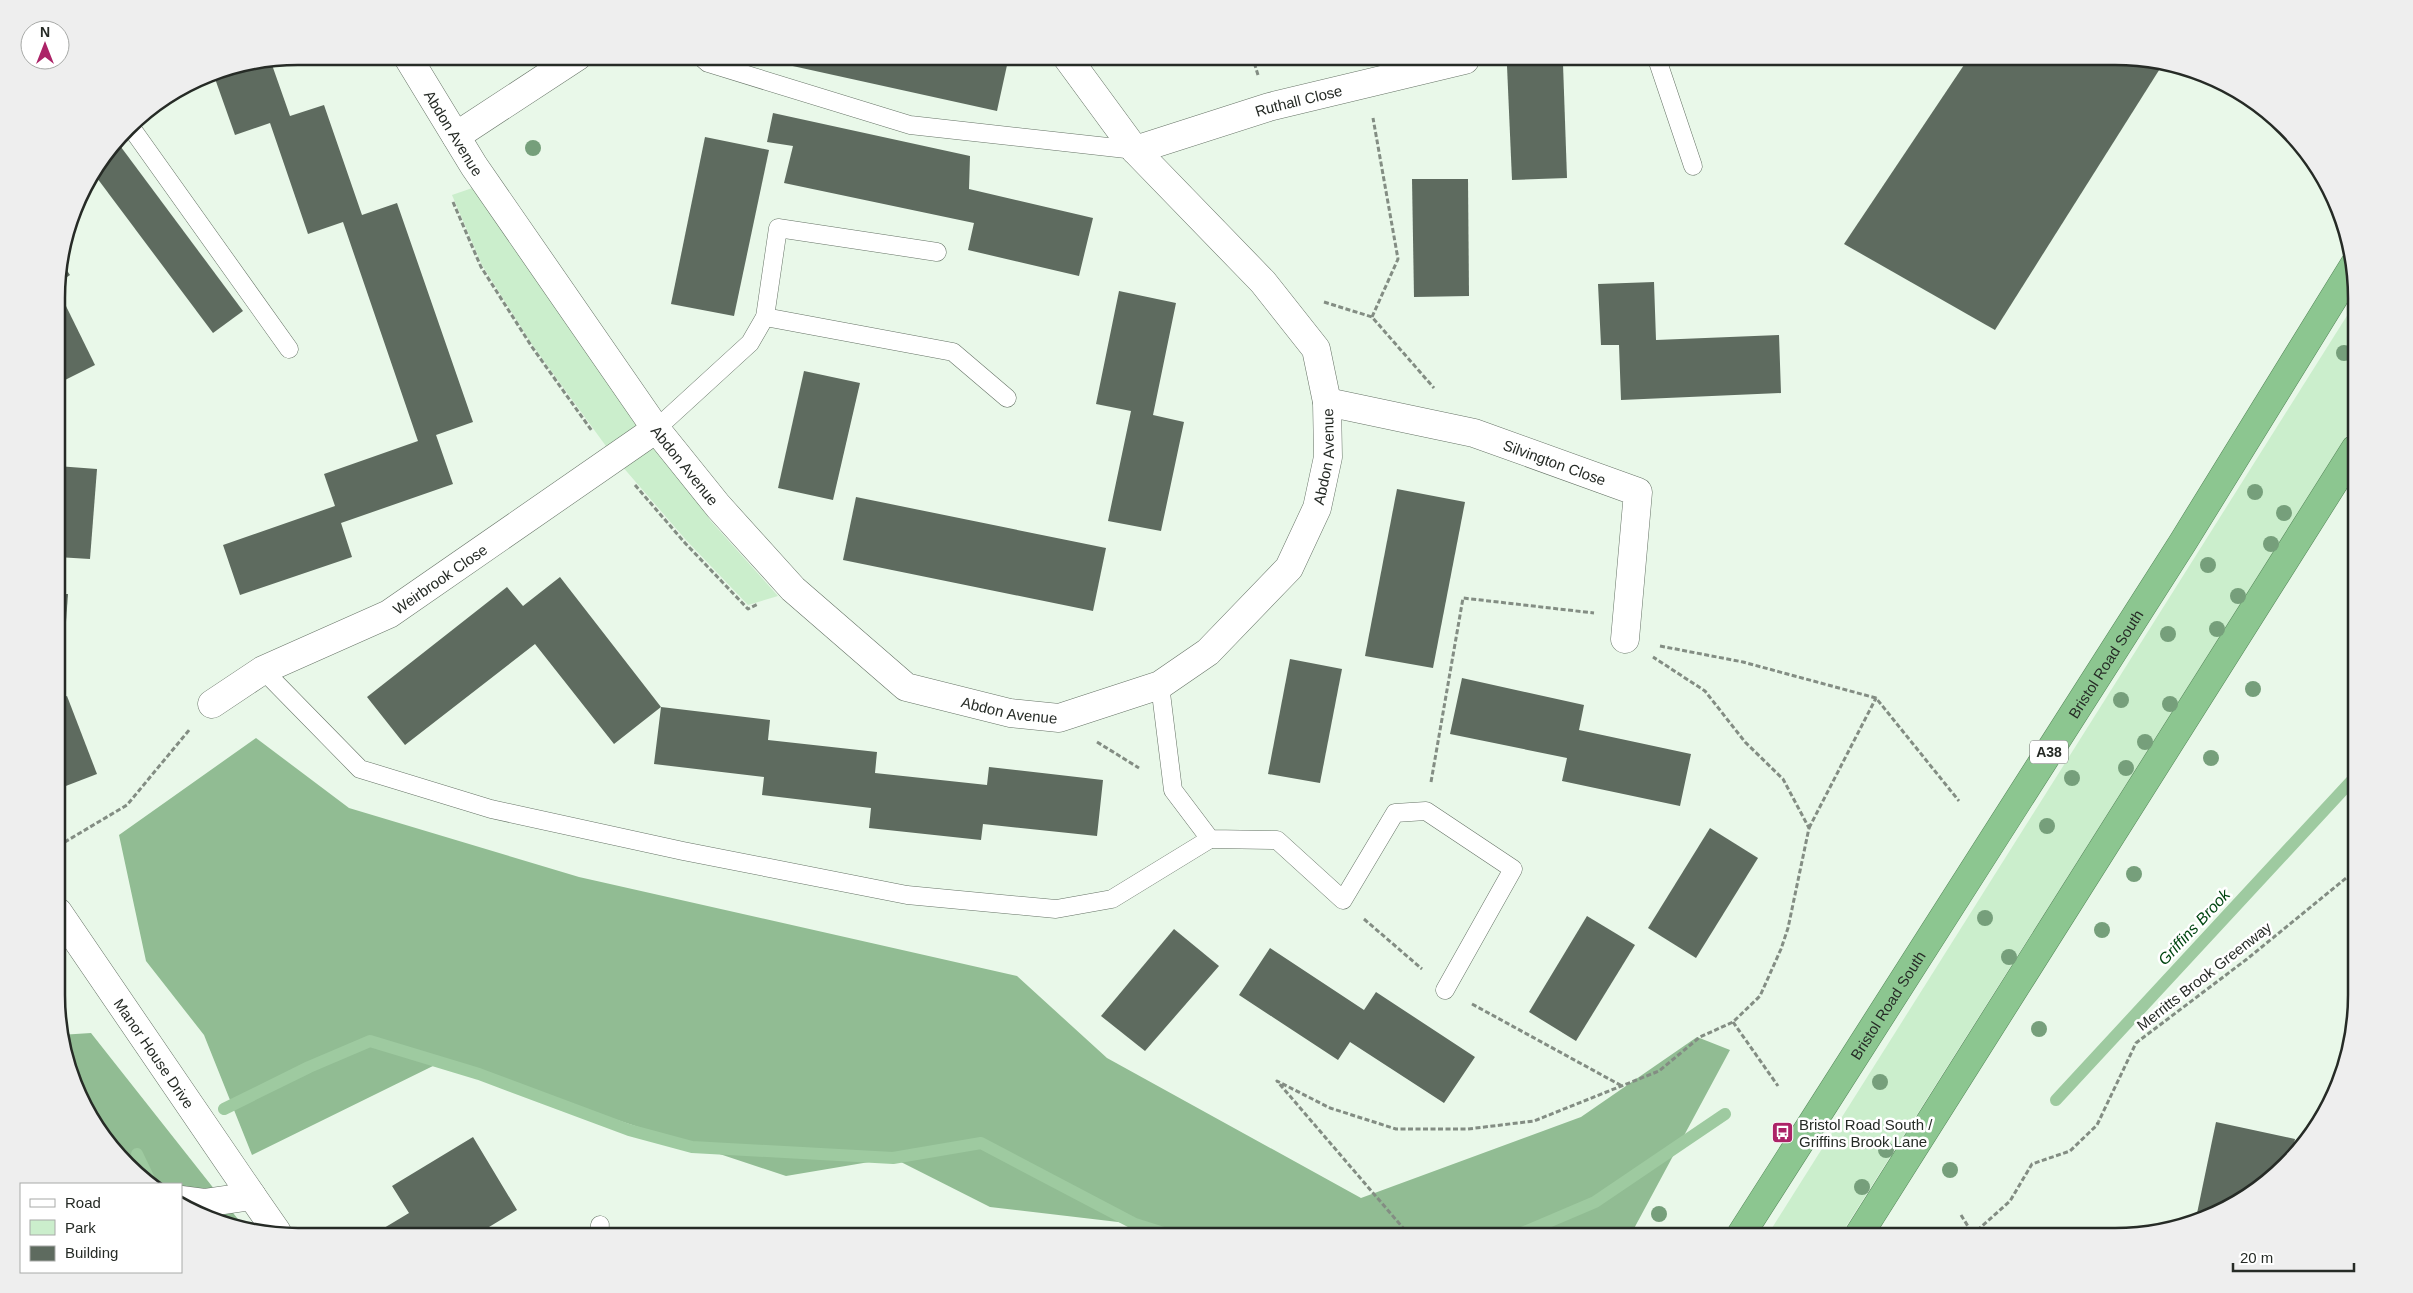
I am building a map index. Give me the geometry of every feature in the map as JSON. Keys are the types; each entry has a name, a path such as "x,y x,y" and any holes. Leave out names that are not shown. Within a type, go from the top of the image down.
{"highway":[{"name":"Bristol Road South","path":"1745,1228 2183,542 2347,276"},
{"path":"1863,1228 2348,460"}],"street":[{"name":"Abdon Avenue","path":"413,65 474,166 656,428 718,506 793,589 906,687 1010,713 1059,718 1160,685 1208,652 1288,568 1317,508 1328,457 1327,402 1316,348 1264,282 1134,150 1073,65"},
{"path":"456,136 564,65"},
{"name":"Ruthall Close","path":"1134,150 1269,107 1367,85 1442,65"},
{"name":"Silvington Close","path":"1327,402 1474,433 1638,492 1626,628"},
{"name":"Weirbrook Close","path":"212,704 263,670 390,614 656,428"},
{"name":"Manor House Drive","path":"65,922 273,1227"},
{"path":"189,1201 204,1203 252,1196"}],"lane":[{"path":"714,65 910,126 1134,150"},
{"path":"1659,65 1693,166"},
{"path":"134,132 289,349"},
{"path":"656,428 750,343 765,317 778,228 936,252"},
{"path":"765,317 953,352 1007,398"},
{"path":"263,670 360,769 490,810 907,896 1056,909 1112,900 1210,839 1277,840 1343,900 1395,814 1426,812 1513,869 1445,990"},
{"path":"1160,685 1173,790 1210,839"}],"path":[{"path":"1367,85 1398,258 1372,317"},
{"path":"474,166 450,195 481,267 532,347 612,459 685,543 748,609 793,589"},
{"path":"1318,300 1372,317 1436,390"},
{"path":"1426,812 1463,598 1626,628 1876,698 1959,801"},
{"path":"1626,628 1705,691 1745,742 1783,778 1808,828"},
{"path":"1403,1228 1277,1081 1330,1108 1396,1129 1468,1129 1534,1121 1659,1071 1700,1037 1733,1022 1760,996 1781,949 1788,928 1808,828 1876,698"},
{"path":"65,842 127,805 212,704"},
{"path":"1059,718 1173,790"},
{"name":"Merritts Brook Greenway","path":"1981,1228 2010,1201 2032,1164 2070,1152 2097,1125 2136,1043 2247,959 2348,877"},
{"path":"1343,900 1445,990 1622,1086"},
{"path":"1733,1022 1778,1086"},
{"path":"1961,1215 1968,1228"}],"green space":[{"path":"481,185 652,427 611,453 533,346 482,265 452,195"},
{"path":"2348,314 2348,434 1845,1228 1772,1228"},
{"path":"655,432 710,520 778,596 748,605 686,540 615,458"},
{"path":"256,738 349,808 579,877 1017,976 1107,1058 1361,1198 1581,1117 1697,1037 1730,1050 1634,1228 1145,1228 1135,1224 990,1207 893,1158 786,1176 479,1074 435,1065 252,1155 204,1035 146,961 119,835"},
{"path":"91,1033 239,1221 223,1216 182,1198 182,1183 160,1183 133,1160 113,1137 96,1112 77,1070 68,1034"}],"building":[{"path":"788,65 1007,65 997,111"},
{"path":"1563,65 1567,178 1512,180 1507,66"},
{"path":"1964,65 2131,65 2160,69 1995,330 1844,244"},
{"path":"273,66 290,116 324,105 362,215 397,203 473,422 436,435 453,484 341,523 352,557 240,595 223,545 335,506 324,474 418,441 343,222 308,234 270,123 235,135 216,80 223,77 252,69"},
{"path":"773,113 970,156 969,189 1093,218 1079,276 968,250 974,223 784,183 793,146 767,142"},
{"path":"705,137 769,150 734,316 671,304"},
{"path":"121,147 243,311 213,333 97,179"},
{"path":"1412,179 1468,179 1469,296 1414,297"},
{"path":"67,270 70,275 66,278"},
{"path":"1654,282 1656,340 1779,335 1781,393 1621,400 1619,345 1601,345 1598,284"},
{"path":"1119,291 1176,303 1153,415 1184,422 1161,531 1108,521 1131,411 1096,404"},
{"path":"65,304 95,365 65,380"},
{"path":"804,371 860,383 833,500 778,488"},
{"path":"65,467 97,469 90,559 65,557"},
{"path":"1397,489 1465,502 1433,668 1365,656"},
{"path":"856,497 1106,548 1093,611 843,560"},
{"path":"560,577 661,707 614,744 535,644 405,745 367,697 507,587 523,606"},
{"path":"65,594 68,594 65,636"},
{"path":"1290,659 1342,669 1320,783 1268,774"},
{"path":"1462,678 1584,705 1579,730 1691,754 1680,806 1562,781 1567,758 1450,734"},
{"path":"67,696 97,774 65,786 65,697"},
{"path":"661,707 770,720 768,740 877,752 875,773 987,785 989,767 1103,780 1097,836 983,824 981,840 869,828 871,808 762,795 764,777 654,764"},
{"path":"1710,828 1758,858 1696,958 1648,928"},
{"path":"1587,916 1635,945 1576,1041 1529,1012"},
{"path":"1174,929 1219,966 1145,1051 1101,1016"},
{"path":"1270,948 1364,1010 1376,992 1475,1057 1444,1103 1350,1042 1338,1060 1239,995"},
{"path":"2216,1122 2295,1139 2294,1144 2280,1160 2257,1180 2232,1197 2197,1213"},
{"path":"473,1137 517,1210 490,1228 384,1228 409,1213 392,1186"}],"waterway":[{"name":"Griffins Brook","path":"2056,1100 2348,785"},
{"path":"224,1109 309,1067 370,1041 479,1074 629,1130 692,1147 893,1158 981,1143 1135,1224 1148,1228"},
{"path":"1534,1228 1595,1202 1725,1114"},
{"name":"Griffins Brook","path":"137,1154 145,1171"}],"place":[{"name":"Bristol Road South / Griffins Brook Lane","path":"1783,1133"}]}
